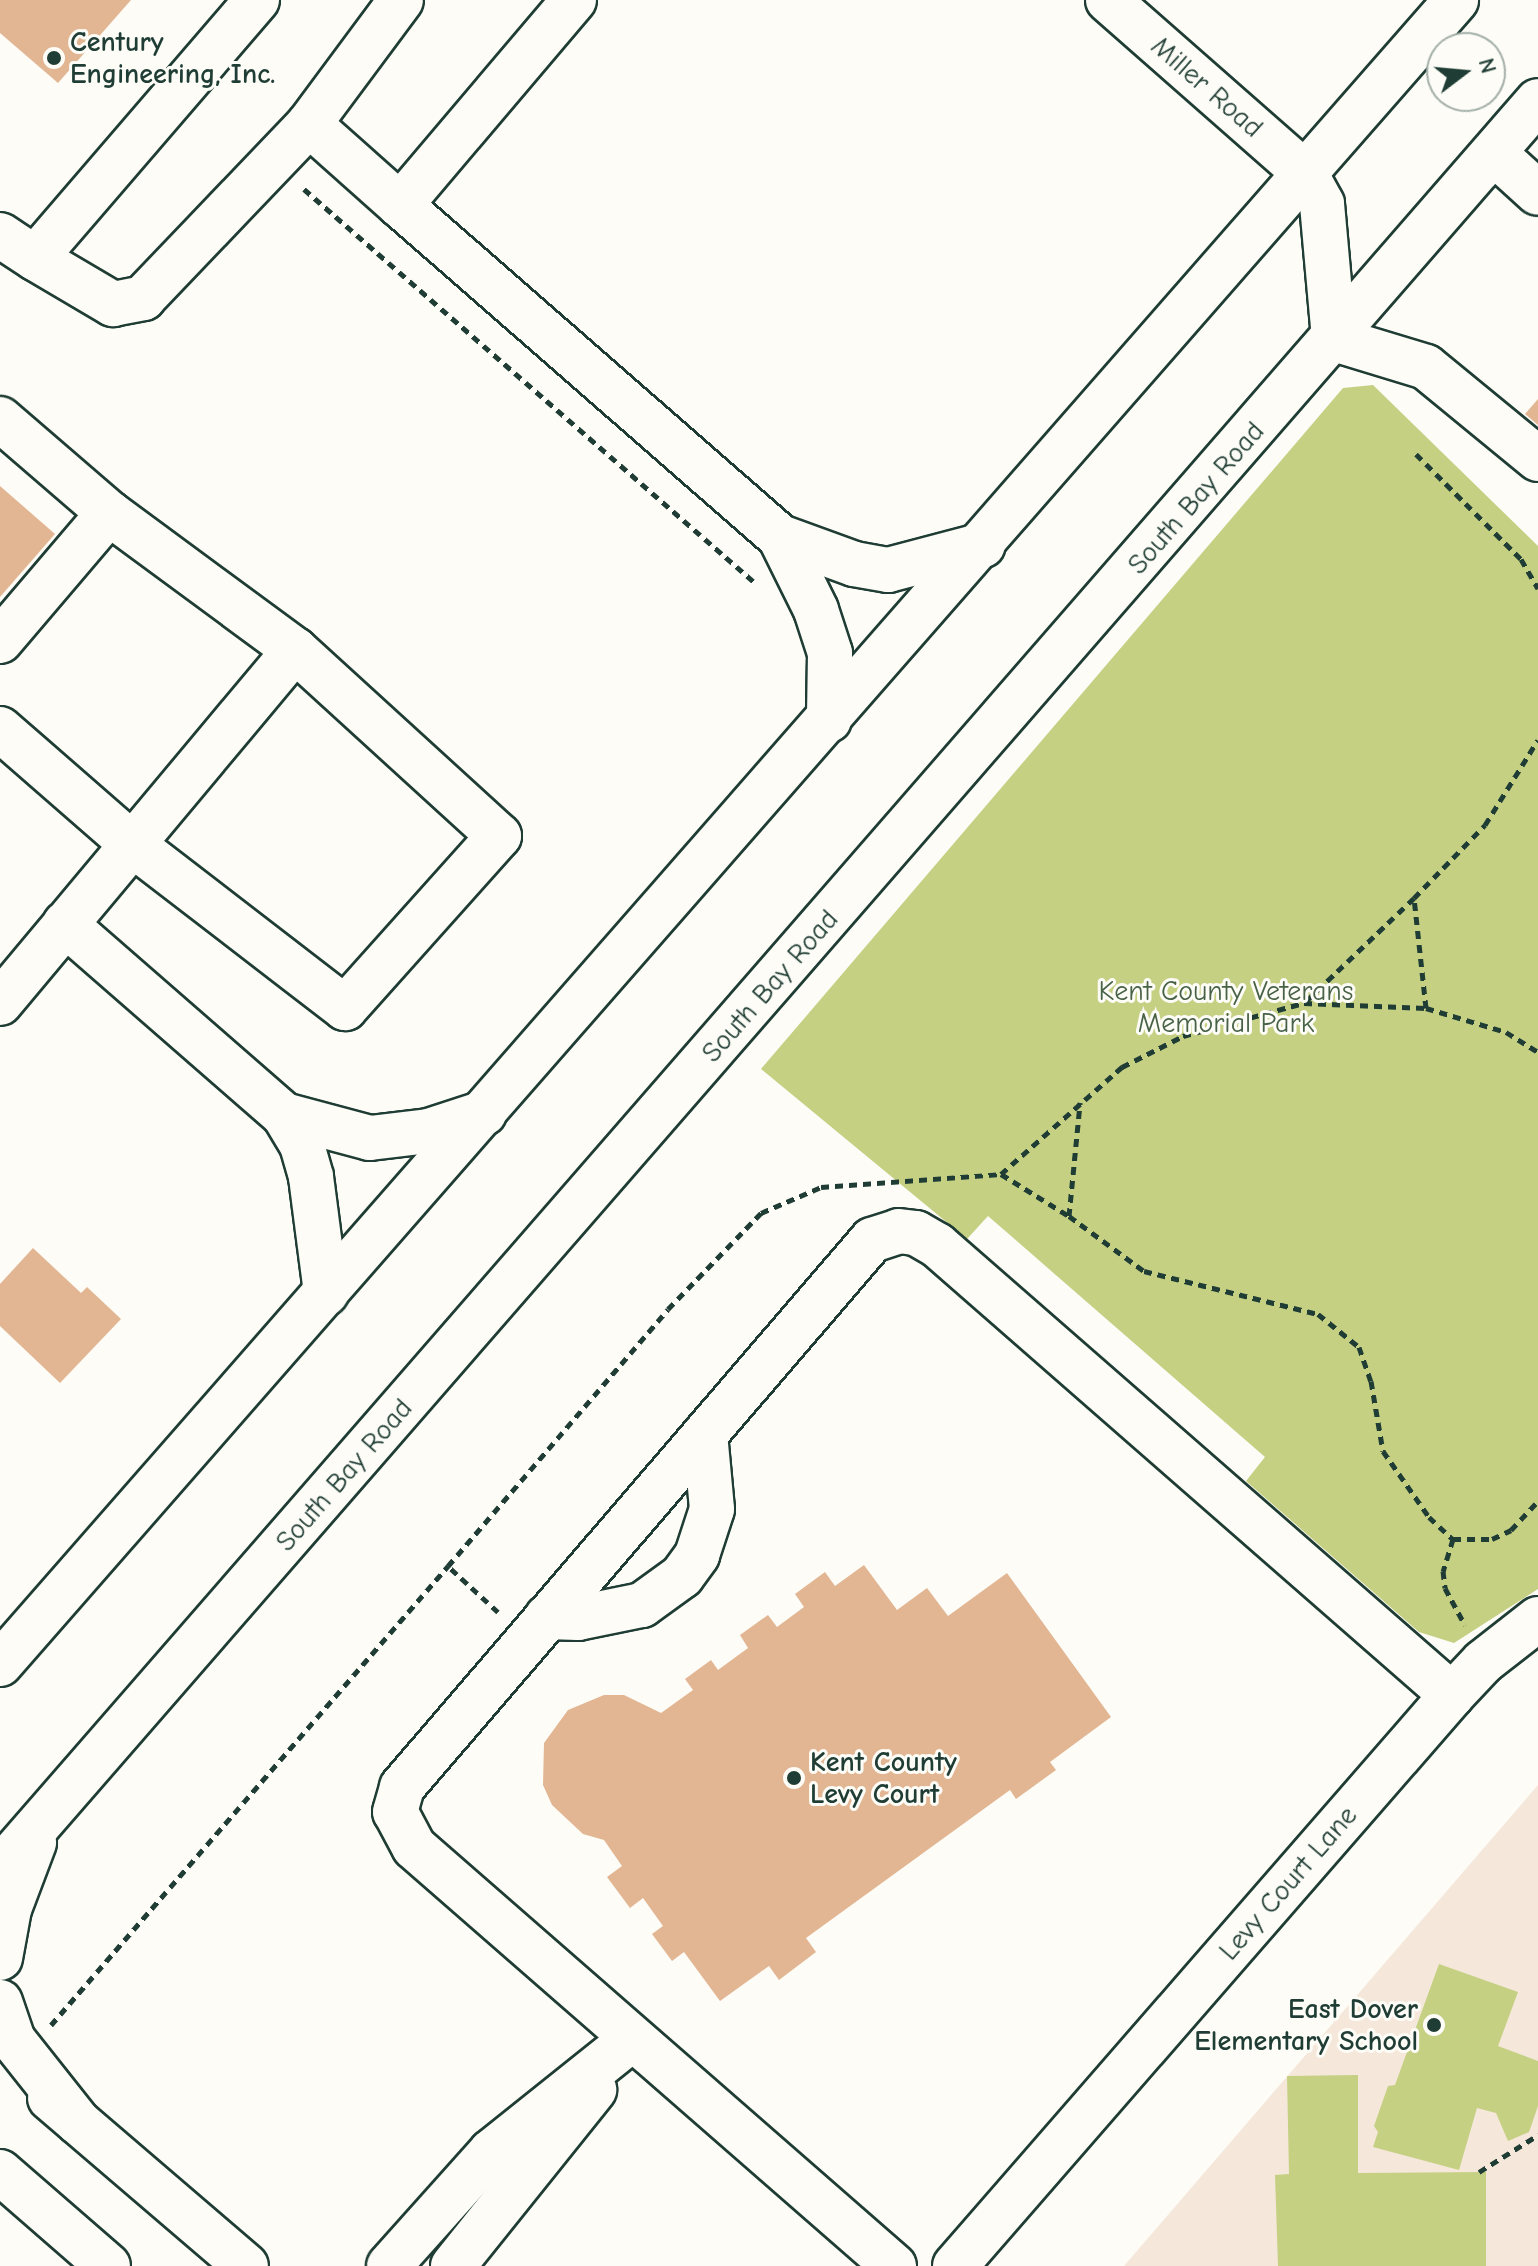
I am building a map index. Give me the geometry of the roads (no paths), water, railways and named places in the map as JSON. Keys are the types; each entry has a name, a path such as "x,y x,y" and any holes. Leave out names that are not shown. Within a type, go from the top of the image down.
{"main road":[{"path":"257,0 18,246 113,304 143,298 309,124 401,0"},
{"path":"400,205 574,0"},
{"name":"Miller Road","path":"1108,0 1305,173"},
{"path":"0,1664 983,545 1456,0"},
{"name":"South Bay Road","path":"0,1869 1538,101"},
{"path":"309,124 780,537 854,564 888,570 983,545"},
{"path":"1494,153 1538,193"},
{"path":"1305,173 1322,204 1329,245 1334,339 1426,367 1538,459"},
{"path":"0,419 109,513 295,650 499,836 345,1008 132,844 0,729"},
{"path":"0,641 109,513"},
{"path":"780,537 816,610 830,653 829,720"},
{"path":"0,1003 295,650"},
{"path":"65,924 284,1115 302,1145 311,1177 326,1293"},
{"path":"284,1115 370,1138 429,1131 484,1113"},
{"path":"894,2266 414,1847 395,1812 402,1787 872,1240 885,1233 916,1233 937,1245 1452,1695"},
{"path":"547,1617 578,1618 642,1605 682,1576 697,1555 712,1509 705,1434"},
{"name":"Levy Court Lane","path":"955,2266 1452,1695 1483,1662 1538,1619"},
{"path":"0,1958 23,1866 50,1812"},
{"path":"0,2002 13,2040 78,2122"},
{"path":"389,2266 491,2152 632,2039"},
{"path":"453,2266 537,2167 632,2039"},
{"path":"0,2055 246,2266"},
{"path":"0,2172 108,2266"}],"place":[{"name":"Century Engineering, Inc.","path":"54,58"},
{"name":"Kent County Levy Court","path":"794,1778"},
{"name":"East Dover Elementary School","path":"1434,2025"}],"park label":[{"name":"Kent County Veterans Memorial Park","path":"1226,1007"}]}
